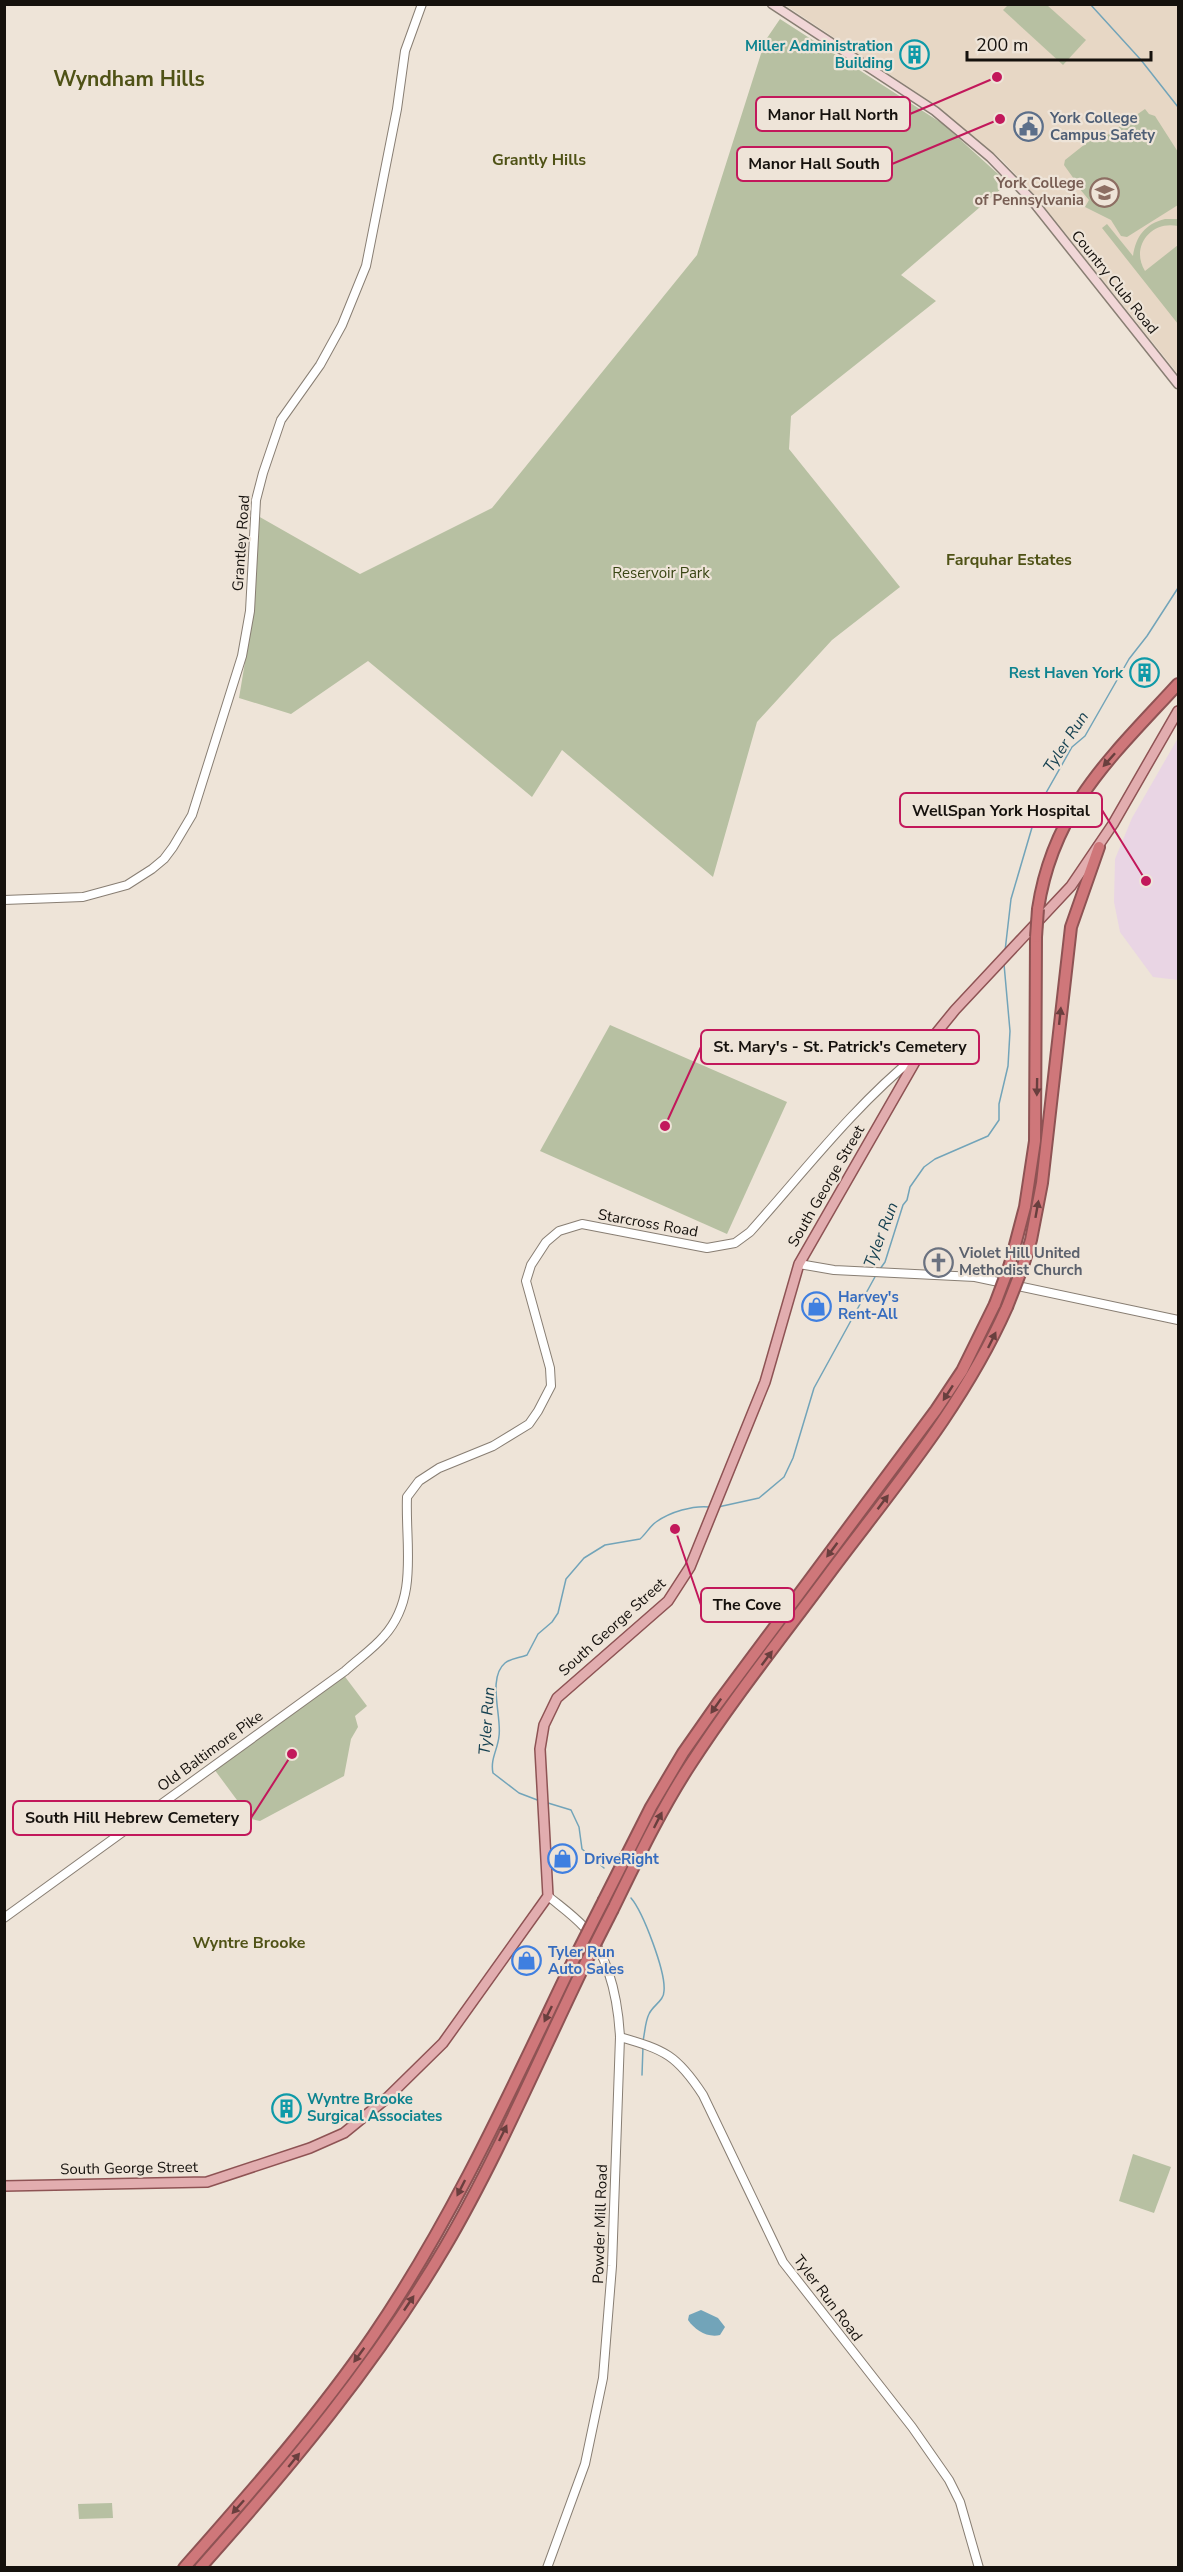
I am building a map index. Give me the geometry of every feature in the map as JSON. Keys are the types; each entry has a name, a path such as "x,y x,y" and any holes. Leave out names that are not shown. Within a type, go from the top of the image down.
{"highway":[{"path":"184,2568 294,2441 373,2336 399,2296 461,2189 604,1900 654,1802 683,1753 936,1410 962,1371 995,1304 1010,1264 1025,1207 1035,1141 1036,937 1038,909 1048,862 1064,822 1078,799 1105,764 1179,684"},
{"path":"200,2568 330,2416 415,2293 445,2246 473,2193 666,1804 690,1765 753,1676 961,1397 993,1340 1008,1307 1031,1239 1043,1172 1070,935 1082,891 1099,847"}],"main road":[{"name":"Country Club Road","path":"772,4 935,111 990,157 1052,225 1179,384"},
{"name":"South George Street","path":"4,2186 207,2182 330,2141 357,2125 443,2043 548,1896 541,1736 549,1712 557,1698 675,1592 690,1568 719,1501 765,1382 799,1264 920,1053 942,1025 1058,902 1099,847 1179,711"}],"street":[{"name":"Grantley Road","path":"4,900 83,897 127,885 164,859 192,815 242,656 250,611 256,500 263,473 281,420 320,365 342,325 366,266 397,109 405,51 422,4"},
{"name":"Starcross Road","path":"345,1671 384,1637 403,1608 408,1578 407,1497 412,1488 439,1468 493,1446 529,1424 551,1386 550,1368 526,1281 531,1265 546,1242 559,1232 582,1224 707,1248 735,1243 750,1232 900,1069 920,1053"},
{"path":"799,1264 834,1270 975,1277 1179,1320"},
{"name":"Old Baltimore Pike","path":"4,1918 345,1671"},
{"name":"Powder Mill Road","path":"547,2568 585,2463 603,2378 612,2266 620,2037 612,1982 597,1947 578,1921 548,1896"},
{"name":"Tyler Run Road","path":"620,2037 665,2053 689,2073 703,2095 760,2218 786,2268 939,2462 960,2502 979,2568"}],"shaded area":[{"name":"York College of Pennsylvania","path":"785,5 1178,5 1178,374 1038,199 1002,160 937,106"},
{"path":"1178,738 1178,980 1153,977 1120,932 1114,902 1115,859 1132,818"}],"green space":[{"path":"1008,5 1047,5 1086,40 1063,65 1003,10"},
{"name":"Reservoir Park","path":"780,19 943,124 1008,183 901,275 936,301 791,416 789,449 900,587 832,640 757,722 713,877 562,750 532,797 368,661 291,714 239,698 254,608 258,516 360,574 492,508 697,255 765,41"},
{"path":"1145,109 1149,114 1155,116 1178,152 1178,205 1127,237 1121,236 1111,220 1085,207 1089,200 1064,165 1065,160 1094,137 1103,138"},
{"path":"1165,219 1178,219 1178,226 1168,225 1152,231 1142,245 1141,262 1145,271 1178,245 1178,324 1102,228 1107,224 1133,256 1136,242 1143,232 1152,224"},
{"path":"610,1025 787,1102 727,1234 540,1151"},
{"path":"343,1674 367,1706 355,1716 358,1727 351,1739 344,1776 260,1821 251,1819 214,1769"},
{"path":"1133,2154 1171,2167 1154,2213 1119,2201"},
{"path":"112,2503 113,2518 79,2519 78,2504"}],"water":[{"path":"701,2310 718,2318 725,2327 720,2335 715,2336 702,2332 688,2320 689,2315"}],"waterway":[{"name":"Tyler Run","path":"1090,4 1141,60 1178,107"},
{"name":"Tyler Run","path":"1005,951 1011,899 1038,807 1072,747 1085,736 1129,659 1178,588"},
{"name":"Tyler Run","path":"880,1269 885,1262 910,1187 924,1167 935,1159 988,1136 999,1120 999,1104 1008,1066 1010,1031 1004,964"},
{"name":"Tyler Run","path":"718,1507 759,1498 784,1477 793,1458 814,1388 876,1275"},
{"name":"Tyler Run","path":"540,1801 519,1793 493,1773 499,1736 496,1688 500,1670 507,1661 527,1655 538,1634 552,1622 558,1613 566,1579 584,1558 605,1545 640,1539 656,1522 675,1512 689,1508 710,1507"},
{"name":"Tyler Run","path":"548,1803 571,1810 579,1827 582,1849 604,1868"},
{"name":"Tyler Run","path":"631,1898 642,1916 653,1943 664,1982 664,1994 649,2014 643,2041"},
{"name":"Tyler Run","path":"642,2075 643,2046"}],"place":[{"name":"Miller Administration Building","path":"914,55"},
{"name":"Manor Hall North","path":"997,77"},
{"name":"Manor Hall South","path":"1000,119"},
{"name":"York College Campus Safety","path":"1029,127"},
{"name":"York College of Pennsylvania","path":"1105,192"},
{"name":"Rest Haven York","path":"1144,673"},
{"name":"WellSpan York Hospital","path":"1146,881"},
{"name":"St. Mary's - St. Patrick's Cemetery","path":"665,1126"},
{"name":"Violet Hill United Methodist Church","path":"938,1262"},
{"name":"Harvey's Rent-All","path":"817,1306"},
{"name":"The Cove","path":"675,1529"},
{"name":"South Hill Hebrew Cemetery","path":"292,1754"},
{"name":"DriveRight","path":"563,1859"},
{"name":"Tyler Run Auto Sales","path":"527,1961"},
{"name":"Wyntre Brooke Surgical Associates","path":"286,2108"}],"district":[{"name":"Wyndham Hills","path":"129,79"},
{"name":"Grantly Hills","path":"539,160"},
{"name":"Farquhar Estates","path":"1009,560"},
{"name":"Wyntre Brooke","path":"249,1943"}]}
